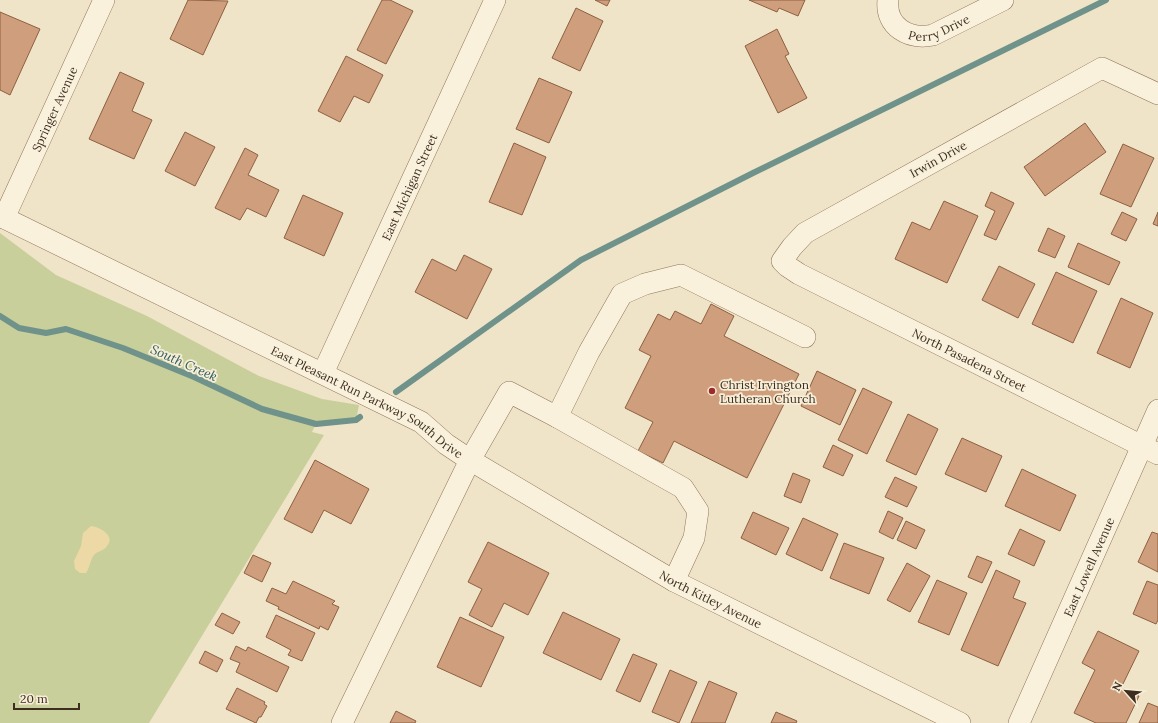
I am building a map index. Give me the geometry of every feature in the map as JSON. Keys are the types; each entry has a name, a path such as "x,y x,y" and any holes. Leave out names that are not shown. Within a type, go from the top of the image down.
{"street":[{"name":"Springer Avenue","path":"2,217 104,0"},
{"name":"East Michigan Street","path":"323,373 495,0"},
{"name":"Perry Drive","path":"888,0 887,8 897,27 908,34 925,37 933,35 1003,0"},
{"name":"Irwin Drive","path":"782,261 792,246 805,233 1102,68 1158,94"},
{"name":"East Pleasant Run Parkway South Drive","path":"2,217 421,422 446,444 470,460 342,723"},
{"name":"North Pasadena Street","path":"782,261 786,266 799,274 1150,450"},
{"path":"557,417 589,352 622,294 645,284 682,275 805,337"},
{"path":"470,460 509,392 557,417 683,488 698,511 694,538 674,581"},
{"name":"East Lowell Avenue","path":"1019,723 1150,450 1158,410"},
{"name":"North Kitley Avenue","path":"470,460 674,581 960,723"}],"green space":[{"path":"0,233 56,275 147,316 259,376 322,399 359,405 356,420 316,424 312,432 324,435 149,723 0,723"}],"sand":[{"path":"91,526 102,530 110,539 106,548 94,555 86,573 80,573 75,569 74,561 81,546 83,533"}],"building":[{"path":"188,0 228,1 203,55 170,39"},
{"path":"382,0 390,0 413,11 386,64 357,50"},
{"path":"595,0 610,0 607,6"},
{"path":"749,0 805,0 798,16 779,8 777,12"},
{"path":"576,8 603,21 580,71 552,58"},
{"path":"0,12 40,29 10,95 0,90"},
{"path":"777,29 789,54 785,56 807,98 778,113 745,46"},
{"path":"346,56 383,75 369,103 354,96 340,122 318,111"},
{"path":"120,72 144,83 132,111 152,120 134,159 89,139"},
{"path":"539,78 572,92 549,143 516,129"},
{"path":"1085,123 1106,152 1045,196 1024,167"},
{"path":"185,132 215,147 195,186 165,171"},
{"path":"514,143 546,157 522,215 489,202"},
{"path":"1123,144 1154,158 1131,207 1100,194"},
{"path":"245,148 258,155 248,175 279,190 266,217 247,208 240,220 215,208"},
{"path":"991,192 1014,203 996,240 984,235 995,211 985,206"},
{"path":"303,195 343,213 324,256 284,238"},
{"path":"944,201 978,216 947,283 895,259 912,222 930,230"},
{"path":"1122,212 1137,219 1126,241 1111,234"},
{"path":"1158,212 1158,226 1153,224"},
{"path":"1048,228 1065,236 1055,258 1038,251"},
{"path":"1078,243 1120,262 1109,285 1068,267"},
{"path":"464,255 492,269 467,319 415,292 432,259 456,271"},
{"path":"999,266 1035,284 1018,318 982,300"},
{"path":"1056,272 1097,291 1073,343 1032,324"},
{"path":"1121,298 1153,313 1130,368 1097,353"},
{"name":"Christ Irvington Lutheran Church","path":"711,304 734,316 724,336 799,374 747,478 674,441 663,463 638,451 653,422 625,408 651,356 639,350 658,314 670,320 675,311 701,324"},
{"path":"817,371 856,390 840,425 801,406"},
{"path":"863,388 892,402 867,454 838,440"},
{"path":"908,414 938,429 916,475 886,461"},
{"path":"962,438 1002,456 986,492 945,474"},
{"path":"833,445 853,455 843,476 823,467"},
{"path":"315,460 369,489 351,524 324,510 312,533 284,519"},
{"path":"1022,469 1076,495 1060,531 1005,506"},
{"path":"793,473 810,480 801,503 784,496"},
{"path":"895,477 917,487 907,507 885,497"},
{"path":"888,511 903,518 893,539 879,532"},
{"path":"753,512 789,528 776,555 741,538"},
{"path":"803,518 838,534 822,571 786,554"},
{"path":"906,521 925,530 916,549 897,540"},
{"path":"1020,529 1045,541 1034,566 1008,554"},
{"path":"1152,532 1158,534 1158,572 1138,562"},
{"path":"488,542 549,573 528,615 504,603 492,627 469,615 482,589 468,582"},
{"path":"844,543 884,558 869,594 830,578"},
{"path":"253,555 271,563 262,582 244,573"},
{"path":"977,556 992,562 982,583 968,577"},
{"path":"907,563 930,576 910,612 887,600"},
{"path":"996,570 1020,581 1013,598 1026,603 998,666 961,650"},
{"path":"937,580 967,593 949,635 918,622"},
{"path":"293,581 335,601 332,604 339,607 328,630 320,626 319,629 278,609 279,607 266,601 272,588 286,594"},
{"path":"1147,581 1158,585 1158,620 1156,624 1133,614"},
{"path":"563,612 620,639 601,680 543,653"},
{"path":"222,613 240,622 233,634 215,625"},
{"path":"276,615 315,633 302,661 288,655 291,650 266,637"},
{"path":"460,617 504,637 481,687 437,667"},
{"path":"1098,631 1139,651 1121,688 1139,696 1126,723 1096,723 1074,713 1095,670 1082,663"},
{"path":"236,646 246,651 248,647 289,667 277,692 236,672 240,663 230,659"},
{"path":"205,651 223,660 217,672 199,663"},
{"path":"633,654 657,664 640,702 616,691"},
{"path":"670,670 697,682 679,723 652,712"},
{"path":"709,681 737,693 725,723 691,723"},
{"path":"237,688 265,702 264,704 267,706 256,723 226,709"},
{"path":"1148,703 1158,707 1158,723 1139,723"},
{"path":"396,711 416,721 415,723 390,723"},
{"path":"776,712 797,721 796,723 771,723"}],"waterway":[{"path":"396,392 581,260 753,173 1106,0"},
{"name":"South Creek","path":"0,316 19,328 46,333 66,329 123,348 194,377 262,409 316,424 356,420 360,417"}],"place":[{"name":"Christ Irvington Lutheran Church","path":"712,391"}]}
